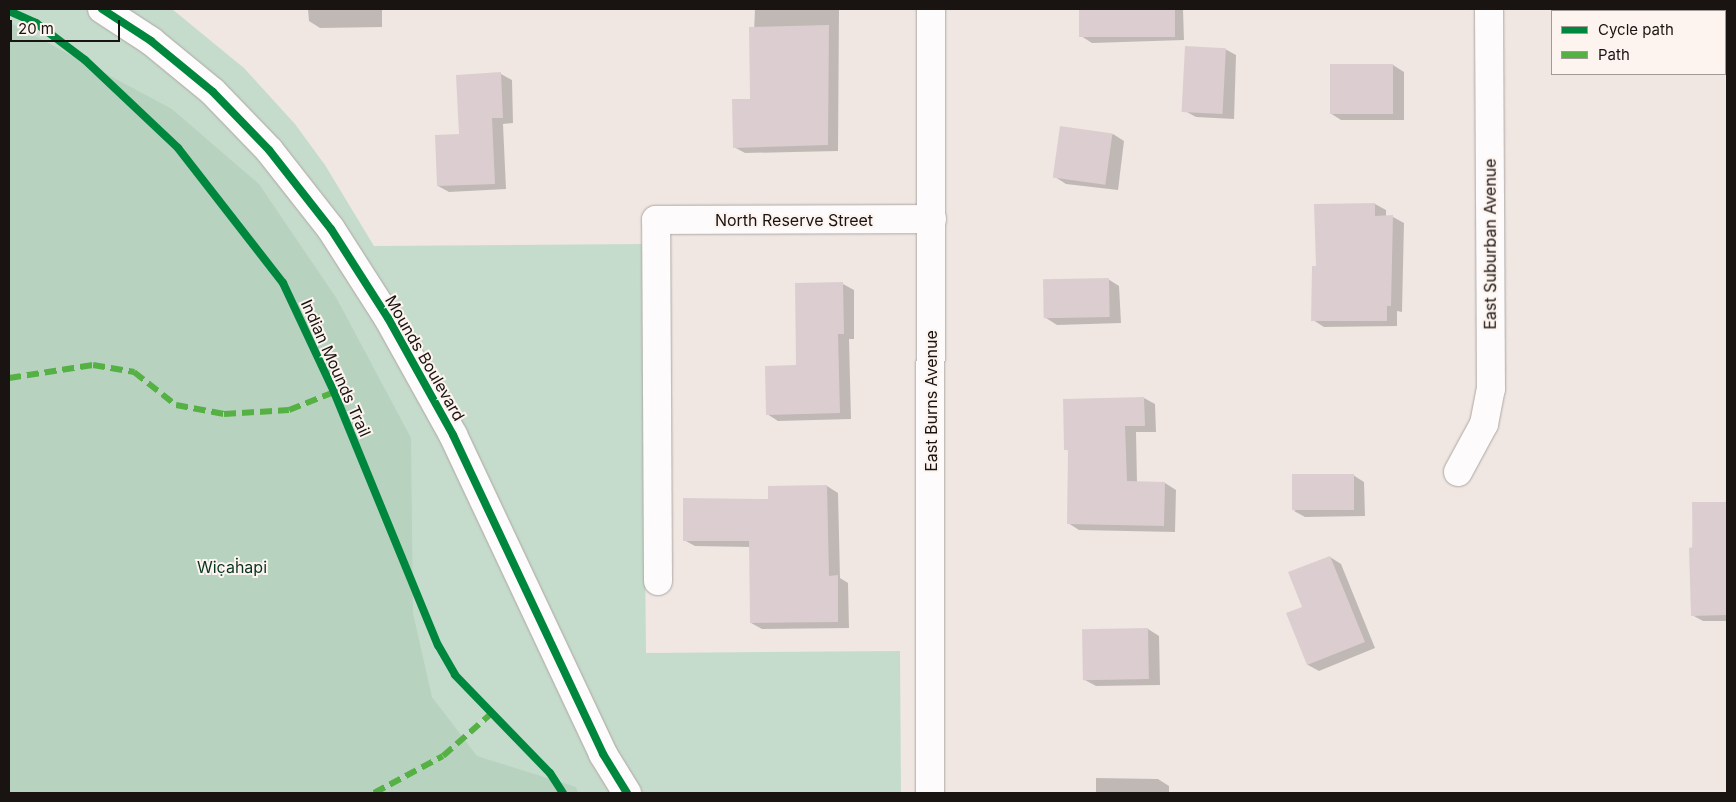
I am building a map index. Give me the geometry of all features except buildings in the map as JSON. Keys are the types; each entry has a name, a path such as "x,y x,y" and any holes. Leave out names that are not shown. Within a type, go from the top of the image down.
{"street":[{"name":"Mounds Boulevard","path":"102,9 151,41 212,92 269,150 331,229 388,318 453,435 603,754 626,793"},
{"name":"East Burns Avenue","path":"930,9 932,219 930,793"},
{"name":"East Suburban Avenue","path":"1458,472 1484,424 1491,389 1489,9"},
{"name":"North Reserve Street","path":"658,581 656,220 932,219"}],"green space":[{"name":"Wic̣aḣapi","path":"9,9 172,9 244,68 295,124 325,165 374,246 642,244 646,653 900,651 901,793 9,793"},
{"name":"Wic̣aḣapi","path":"9,22 172,109 259,184 337,299 411,438 413,613 432,697 477,756 576,787 578,793 9,793"}],"marked path":[{"path":"9,378 93,365 134,372 176,405 224,414 289,410 334,392"},
{"path":"374,793 443,756 492,713"}],"cycle path":[{"path":"102,9 151,41 213,92 269,150 331,229 388,318 453,435 603,754 627,793"},
{"name":"Indian Mounds Trail","path":"9,11 36,23 85,60 178,148 283,283 334,392 438,645 455,675 550,773 563,793"}]}
